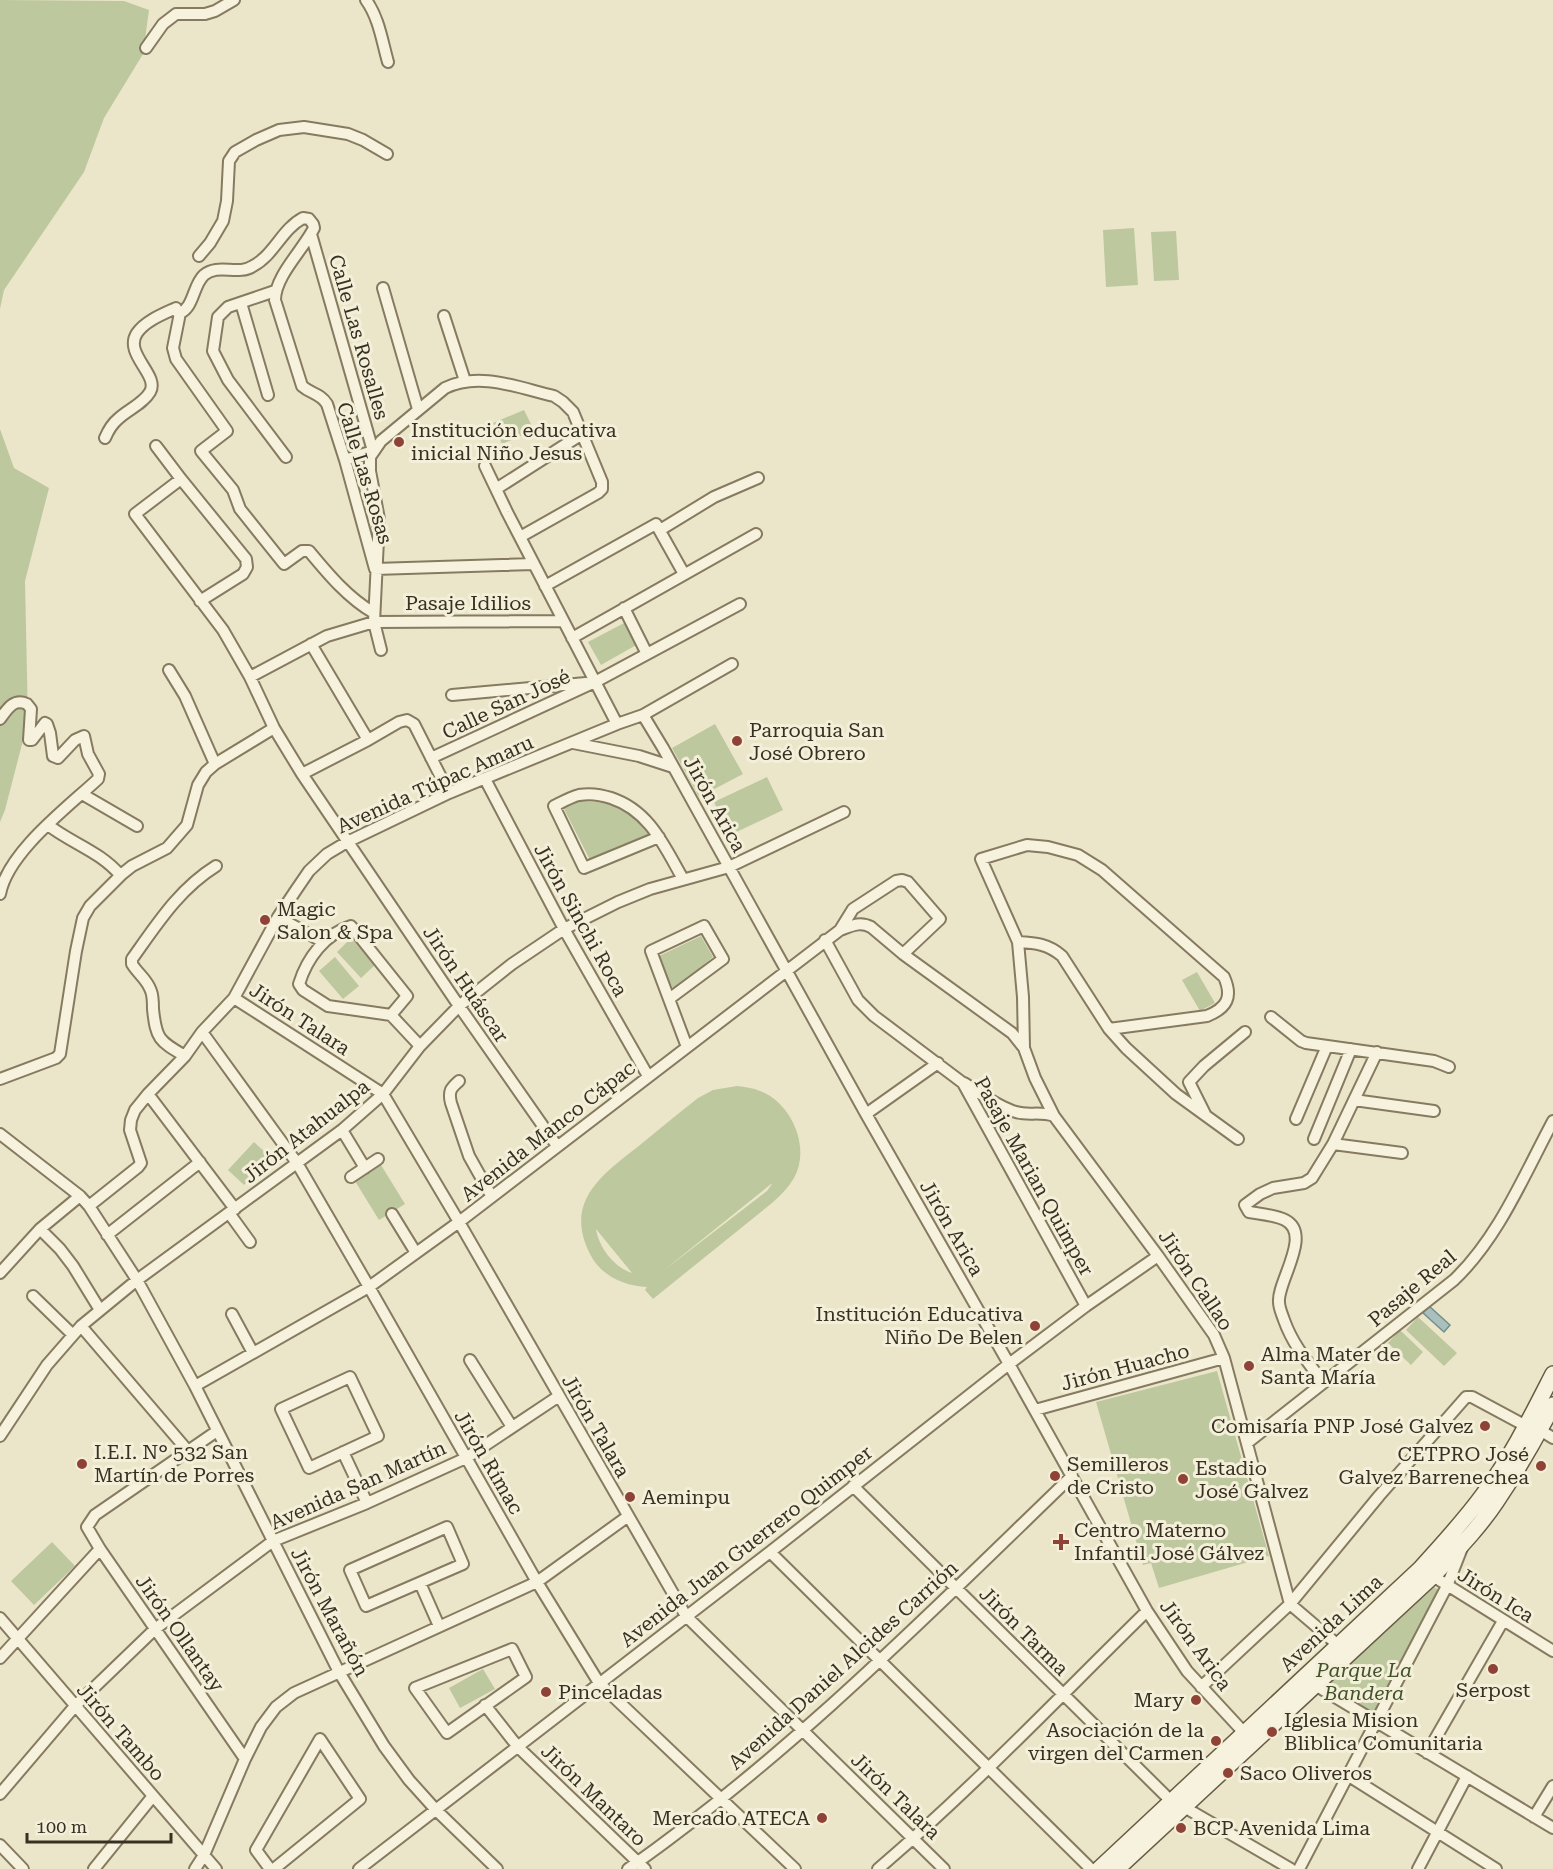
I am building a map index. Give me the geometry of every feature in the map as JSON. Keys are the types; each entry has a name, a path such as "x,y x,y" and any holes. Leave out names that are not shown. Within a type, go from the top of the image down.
{"main road":[{"name":"Avenida Lima","path":"1249,1738 1315,1686 1426,1572 1449,1538 1484,1494 1540,1432 1553,1374"},
{"name":"Avenida Lima","path":"1099,1869 1178,1804 1249,1738 1338,1645 1465,1541 1496,1502 1540,1432 1553,1405"},
{"name":"Avenida Lima","path":"1118,1869 1178,1804"}],"street":[{"path":"146,48 163,24 176,14 205,14 234,0"},
{"path":"366,0 377,20 388,62"},
{"path":"199,256 223,221 227,201 229,161 235,152 256,140 279,130 304,127 348,134 387,154"},
{"path":"286,457 228,380 213,351 218,317 228,307 275,291 314,228 309,219 303,218 296,222 266,256 251,268 240,271 216,269 206,272 200,279 187,307 180,313 173,348 176,358 227,431 201,451 233,490 240,509 284,564 302,551 309,551 330,576 374,617"},
{"name":"Calle Las Rosalles","path":"311,234 373,451 369,464 379,519 375,569"},
{"path":"383,288 418,409"},
{"name":"Calle Las Rosas","path":"275,291 275,300 302,386 323,397 327,404 375,569"},
{"path":"241,303 268,395"},
{"path":"105,438 117,419 140,402 152,388 151,381 136,353 134,343 137,333 152,320 176,308 180,313"},
{"path":"444,316 465,381"},
{"path":"345,460 373,451 381,441 445,388 465,381 489,382 554,396 573,412 602,482 602,489 598,494 520,537"},
{"path":"496,489 582,434"},
{"path":"156,446 246,559 247,567 243,574 200,601"},
{"path":"485,466 617,724"},
{"path":"660,530 714,498 758,478"},
{"name":"Jirón Huáscar","path":"181,479 135,514 222,630 250,677 274,728 302,774 556,1146"},
{"path":"545,586 656,524 684,574"},
{"path":"572,638 756,534"},
{"path":"381,650 374,617 375,569 534,564"},
{"name":"Calle San José","path":"431,758 595,682 740,603"},
{"path":"624,608 647,654"},
{"name":"Pasaje Idilios","path":"250,677 327,636 374,617 563,621"},
{"path":"311,644 368,740"},
{"name":"Avenida Túpac Amaru","path":"89,1206 141,1163 130,1130 135,1110 234,998 278,917 309,871 327,854 449,793 643,715 732,664"},
{"path":"169,670 185,696 215,764"},
{"path":"452,695 595,682"},
{"path":"0,719 16,702 27,704 31,709 28,740 32,740 45,723 47,724 51,733 52,756 55,758 58,758 75,740 84,736 88,754 98,770 99,777 20,855 9,872 0,894"},
{"name":"Jirón Arica","path":"643,715 1147,1611 1173,1653 1249,1738"},
{"path":"302,774 399,722 407,720 414,724 449,793"},
{"path":"0,1079 56,1058 60,1054 76,951 83,918 90,906 120,875 166,848 187,825 198,785 206,772 215,764 274,728"},
{"path":"572,743 639,756 673,766"},
{"name":"Jirón Sinchi Roca","path":"484,779 564,929 648,1076"},
{"path":"82,794 137,826"},
{"path":"659,837 584,868 554,806 580,795 602,795 626,803 648,822 659,837 683,879"},
{"name":"Jirón Atahualpa","path":"0,1436 47,1365 72,1334 137,1280 342,1130 383,1094 420,1046 459,1006 512,964 564,929 618,902 683,879 729,867 844,812"},
{"path":"48,825 62,836 101,857 120,875"},
{"path":"1024,1048 1023,997 1018,942 981,860 1027,845 1048,847 1078,855 1102,870 1224,977 1228,986 1229,994 1226,1003 1217,1012 1207,1016 1109,1029"},
{"path":"184,1056 167,1046 159,1038 155,1028 152,992 145,978 135,969 132,959 188,886 216,866"},
{"name":"Avenida Manco Cápac","path":"195,1386 369,1287 417,1253 840,930 853,909 896,881 902,880 908,882 940,919 903,954"},
{"path":"278,917 322,942"},
{"path":"840,930 855,924 871,927 903,954 1012,1033 1024,1048"},
{"path":"391,1015 407,996 351,926 322,942 302,976 299,984 303,990 328,1006 391,1015 420,1046"},
{"path":"669,999 723,959 704,927 651,951 669,999 687,1047"},
{"name":"Pasaje Marian Quimper","path":"825,940 858,1000 874,1016 963,1083 1086,1305"},
{"path":"1018,942 1039,943 1052,948 1062,956 1109,1029 1126,1048 1176,1094 1238,1139"},
{"name":"Jirón Talara","path":"234,998 383,1094 686,1616 944,1869"},
{"path":"1271,1017 1301,1041 1327,1047 1434,1061 1449,1067"},
{"name":"Jirón Rímac","path":"202,1032 297,1163 537,1582 599,1683 795,1869"},
{"path":"1205,1115 1189,1082 1204,1066 1245,1032"},
{"path":"1296,1119 1327,1047"},
{"name":"Jirón Callao","path":"1024,1048 1035,1078 1054,1116 1214,1335 1224,1358 1290,1604"},
{"path":"1314,1139 1351,1049"},
{"path":"1323,1382 1290,1338 1279,1304 1280,1292 1293,1255 1296,1234 1293,1226 1285,1220 1249,1212 1245,1205 1273,1188 1304,1183 1312,1178 1333,1144 1377,1052"},
{"path":"866,1114 938,1063"},
{"path":"459,1081 450,1088 451,1103 469,1156 492,1197"},
{"path":"963,1083 1018,1113 1045,1112 1054,1116"},
{"path":"148,1094 200,1162 250,1242"},
{"path":"1354,1100 1434,1111"},
{"path":"987,1126 1007,1109"},
{"name":"Pasaje Real","path":"1247,1443 1469,1266 1502,1216 1553,1121"},
{"path":"342,1130 365,1168"},
{"name":"Jirón Marañón","path":"0,1134 80,1196 89,1206 137,1280 195,1386 339,1672 384,1746 409,1780 436,1810 497,1869"},
{"path":"1333,1144 1402,1153"},
{"path":"351,1177 378,1159"},
{"path":"107,1235 200,1162"},
{"path":"0,1273 40,1229 80,1196"},
{"path":"392,1214 417,1253"},
{"path":"40,1229 73,1266 100,1310"},
{"name":"Avenida Juan Guerrero Quimper","path":"360,1869 1009,1364 1086,1305 1158,1256"},
{"path":"33,1296 72,1334"},
{"path":"232,1314 253,1353"},
{"path":"81,1326 188,1451 217,1431"},
{"name":"Jirón Huacho","path":"1035,1410 1224,1358"},
{"path":"470,1360 512,1427"},
{"path":"350,1377 378,1436 343,1452 309,1468 281,1409 350,1377"},
{"name":"Avenida San Martín","path":"0,1794 75,1706 155,1629 273,1541 367,1503 466,1458 559,1396"},
{"path":"1201,1687 1290,1604 1379,1496 1466,1397 1472,1397 1540,1432"},
{"name":"Jirón Ollantay","path":"188,1451 95,1515 87,1527 100,1550 245,1759"},
{"path":"343,1452 367,1503"},
{"name":"Avenida Daniel Alcides Carrión","path":"628,1869 641,1866 803,1732 956,1589 1072,1476"},
{"name":"Jirón Tarma","path":"854,1486 1062,1694 1178,1804 1291,1869"},
{"path":"195,1869 204,1855 261,1727 276,1707 294,1693 537,1582 627,1517"},
{"path":"447,1527 463,1564 420,1583 366,1606 350,1570 447,1527"},
{"path":"1299,1869 1447,1586 1465,1541"},
{"path":"0,1658 16,1638 100,1550"},
{"path":"770,1552 1091,1869"},
{"name":"Jirón Ica","path":"1426,1572 1553,1651"},
{"path":"420,1583 439,1626"},
{"path":"1290,1604 1338,1645"},
{"path":"878,1869 914,1839 1147,1611"},
{"name":"Jirón Tambo","path":"0,1618 216,1869"},
{"path":"1427,1753 1503,1621"},
{"path":"512,1649 526,1677 485,1706 447,1733 415,1688 512,1649"},
{"path":"1315,1686 1553,1828"},
{"name":"Jirón Mantaro","path":"485,1706 518,1747 641,1866"},
{"path":"320,1739 360,1799 272,1869 256,1850 320,1739"},
{"path":"1349,1776 1496,1869"},
{"path":"1418,1869 1467,1776"},
{"path":"1534,1817 1553,1786"},
{"path":"94,1869 153,1796"},
{"path":"0,1845 23,1869"}],"green space":[{"path":"0,0 124,1 149,10 143,54 104,118 84,172 4,290 0,309"},
{"path":"1134,228 1138,285 1106,287 1103,230"},
{"path":"1176,231 1179,280 1154,281 1151,232"},
{"path":"524,410 534,430 502,444 493,423"},
{"path":"0,429 14,468 49,488 25,581 28,721 0,822"},
{"path":"626,622 638,644 601,665 588,642"},
{"path":"715,724 743,774 699,797 672,748"},
{"path":"767,777 783,810 730,835 714,802"},
{"path":"580,801 614,805 631,812 639,818 653,838 590,860 563,807"},
{"path":"701,936 713,957 674,990 657,957"},
{"path":"351,938 375,965 361,978 337,952"},
{"path":"335,957 359,986 343,999 319,971"},
{"path":"1197,972 1215,1003 1200,1011 1182,980"},
{"path":"737,1086 752,1088 771,1097 781,1105 789,1116 799,1140 799,1166 792,1182 784,1192 653,1299 645,1290 647,1287 622,1282 607,1274 595,1262 583,1235 581,1219 584,1204 591,1190 613,1167 698,1098 713,1090","holes":["771,1184 767,1191 663,1271","596,1229 632,1273 619,1266 608,1256 600,1243"]},
{"path":"254,1142 270,1157 244,1185 228,1170"},
{"path":"381,1165 405,1204 379,1220 355,1181"},
{"path":"1418,1317 1457,1353 1444,1366 1406,1330"},
{"path":"1400,1330 1423,1352 1411,1365 1388,1343"},
{"name":"Estadio José Galvez","path":"1217,1371 1269,1556 1159,1588 1151,1563 1143,1565 1096,1402"},
{"path":"52,1542 75,1566 34,1605 11,1581"},
{"name":"Parque La Bandera","path":"1433,1586 1437,1589 1437,1593 1374,1714 1329,1688 1330,1682 1428,1587"},
{"path":"483,1669 495,1689 460,1708 449,1688"}],"water":[{"path":"1429,1306 1450,1325 1444,1332 1423,1313"}],"place":[{"name":"Institución educativa inicial Niño Jesus","path":"399,442"},
{"name":"Parroquia San José Obrero","path":"737,741"},
{"name":"Magic Salon & Spa","path":"265,920"},
{"name":"Institución Educativa Niño De Belen","path":"1035,1326"},
{"name":"Alma Mater de Santa María","path":"1249,1366"},
{"name":"Comisaría PNP José Galvez","path":"1485,1426"},
{"name":"I.E.I. N° 532 San Martín de Porres","path":"82,1464"},
{"name":"CETPRO José Galvez Barrenechea","path":"1541,1466"},
{"name":"Semilleros de Cristo","path":"1055,1476"},
{"name":"Estadio José Galvez","path":"1183,1479"},
{"name":"Aeminpu","path":"630,1497"},
{"name":"Centro Materno Infantil José Gálvez","path":"1061,1542"},
{"name":"Serpost","path":"1493,1669"},
{"name":"Pinceladas","path":"546,1692"},
{"name":"Mary","path":"1196,1700"},
{"name":"Iglesia Mision Bliblica Comunitaria","path":"1272,1732"},
{"name":"Asociación de la virgen del Carmen","path":"1216,1741"},
{"name":"Saco Oliveros","path":"1228,1773"},
{"name":"Mercado ATECA","path":"822,1818"},
{"name":"BCP Avenida Lima","path":"1181,1828"}]}
